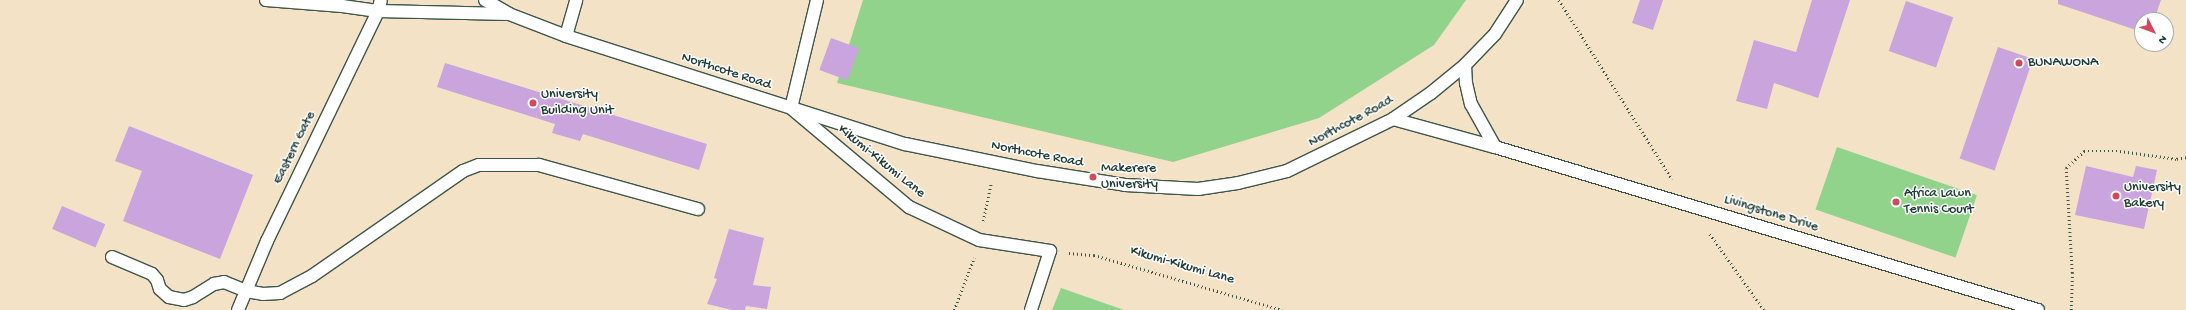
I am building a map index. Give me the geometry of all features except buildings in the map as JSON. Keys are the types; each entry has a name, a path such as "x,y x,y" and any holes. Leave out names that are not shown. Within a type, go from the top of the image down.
{"lane":[{"name":"Northcote Road","path":"266,0 343,3 509,14"},
{"name":"Northcote Road","path":"485,0 509,14 566,36 905,144 1037,171 1125,185 1198,189 1238,183 1287,171 1393,119 1431,93 1465,65 1495,34 1517,0"},
{"path":"566,36 576,0"},
{"path":"791,108 817,0"},
{"name":"Eastern Gate","path":"238,310 267,241 379,6"},
{"path":"1465,65 1466,83 1471,104 1495,147"},
{"name":"Kikumi-Kikumi Lane","path":"791,108 909,207 979,240 1050,251"},
{"name":"Livingstone Drive","path":"1393,119 1495,147 2038,310"},
{"path":"112,257 152,274 157,280 160,288 168,297 184,300 193,298 214,284 224,282 246,291 263,294 280,293 312,276 463,171 479,165 539,165 698,209"},
{"path":"1031,310 1050,251"}],"path":[{"path":"1559,0 1688,205 1737,270 1764,310"},
{"path":"2071,310 2072,273 2066,168 2084,151 2120,151 2177,158 2186,157"},
{"name":"Kikumi-Kikumi Lane","path":"1050,251 1094,256 1282,310"}],"green space":[{"path":"863,0 1466,0 1434,45 1319,118 1173,162 837,83"},
{"name":"Africa Lawn Tennis Court","path":"1837,147 1977,195 1955,258 1816,209"},
{"path":"1061,288 1124,310 1052,310"}],"place":[{"name":"BUNAWONA","path":"2019,63"},
{"name":"University Building Unit","path":"533,103"},
{"name":"Makerere University","path":"1093,177"},
{"name":"University Bakery","path":"2116,196"},
{"name":"Africa Lawn Tennis Court","path":"1896,202"}]}
